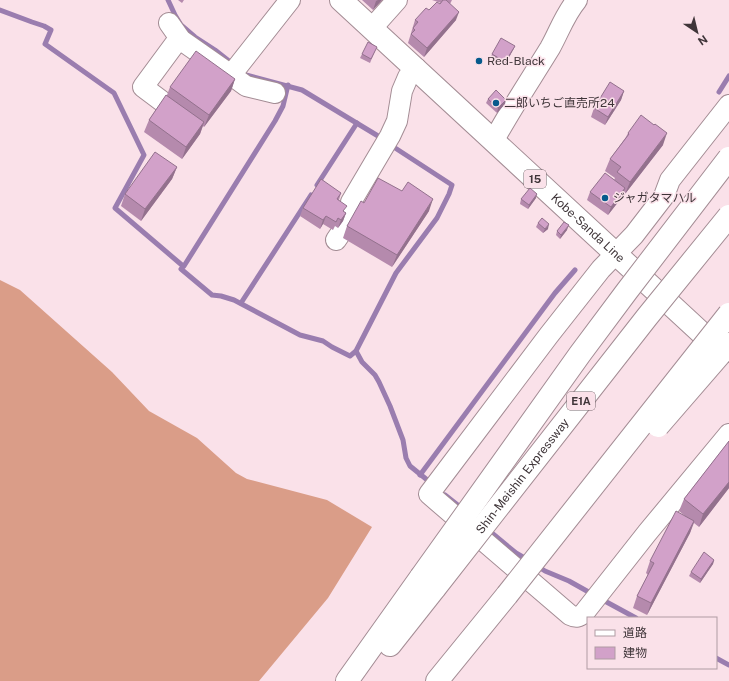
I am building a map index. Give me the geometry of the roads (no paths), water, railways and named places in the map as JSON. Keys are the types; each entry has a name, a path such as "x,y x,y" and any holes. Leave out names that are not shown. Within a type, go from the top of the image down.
{"main road":[{"name":"Kobe-Sanda Line","path":"341,0 729,358"},
{"path":"348,681 428,582 585,347 729,158"},
{"name":"Shin-Meishin Expressway","path":"362,681 428,582 729,216"},
{"path":"437,681 729,314"},
{"path":"506,594 561,537 729,344"}],"street":[{"path":"231,75 290,0"},
{"path":"372,28 397,0"},
{"path":"494,140 551,46 572,6 577,0"},
{"path":"169,23 181,40 246,86 275,93"},
{"path":"163,102 143,87 174,45 181,40"},
{"path":"336,240 349,221 352,202 397,121 402,91 408,77 416,68"},
{"path":"729,104 670,180 664,196 634,235 601,269 549,335 429,494 574,618 584,613 647,533 729,434"}],"waterway":[{"path":"168,0 181,25 234,65"},
{"path":"0,10 51,30 45,44 114,93 144,155 115,208 183,266"},
{"path":"243,73 302,90 383,139"},
{"path":"719,92 729,76"},
{"path":"288,85 283,106 275,121 181,269 212,295 234,300 300,335 323,341 350,356 356,351"},
{"path":"317,185 357,123"},
{"path":"389,144 452,185 437,218 396,273 356,351 362,362 375,375 379,382 403,440 406,458 410,466 431,483"},
{"path":"241,303 311,195"},
{"path":"420,475 555,293 575,270"},
{"path":"445,495 464,510"},
{"path":"487,529 516,553 528,560"},
{"path":"537,566 594,595"},
{"path":"601,599 634,617"},
{"path":"717,659 729,665"}],"place":[{"name":"Red-Black","path":"479,61"},
{"name":"二郎いちご直売所24","path":"496,103"},
{"name":"ジャガタマハル","path":"605,198"}]}
